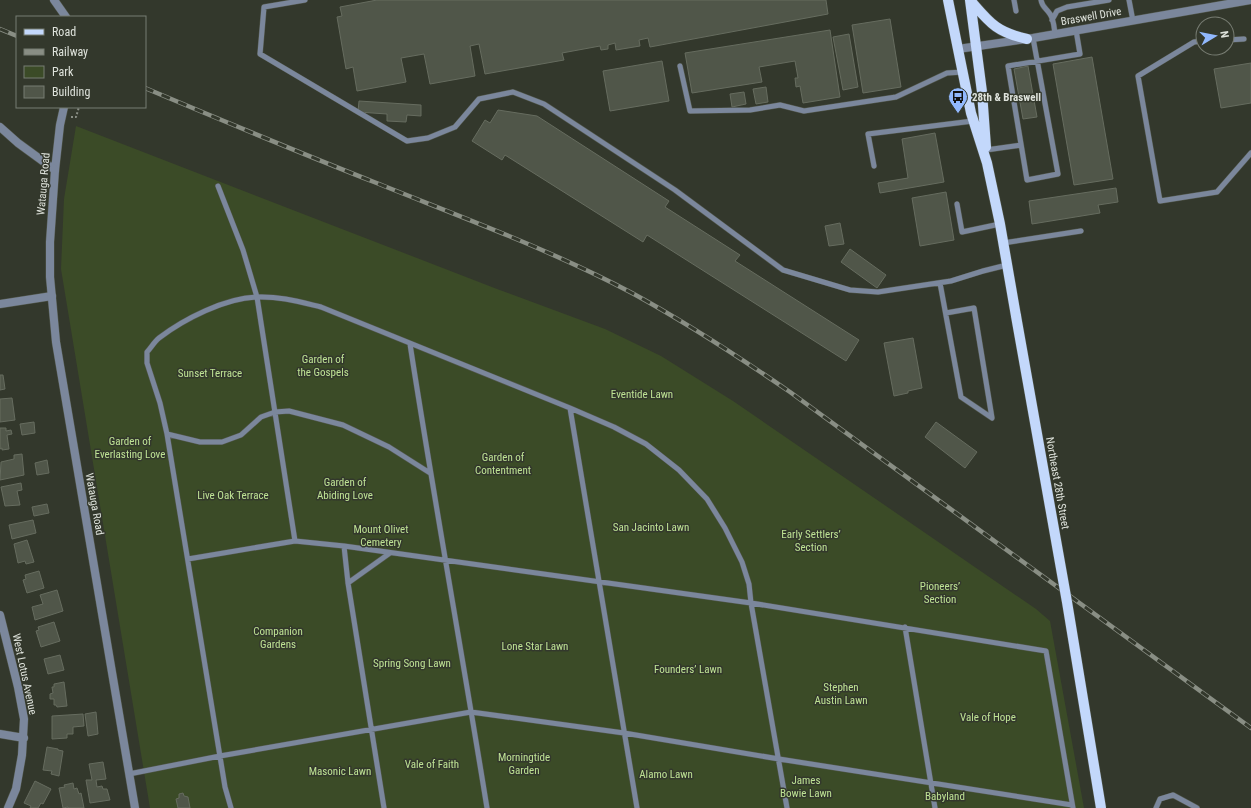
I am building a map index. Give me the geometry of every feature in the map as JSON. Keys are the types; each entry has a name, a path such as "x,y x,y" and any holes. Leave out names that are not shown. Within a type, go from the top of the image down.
{"main road":[{"name":"Northeast 28th Street","path":"948,0 973,121 987,163 1000,224 1067,602 1101,808"},
{"name":"Northeast 28th Street","path":"970,0 982,92 987,163"},
{"path":"970,0 986,18 1000,30 1012,35 1030,38"}],"street":[{"path":"54,0 65,16"},
{"name":"Braswell Drive","path":"958,49 1056,34 1251,0"},
{"name":"Watauga Road","path":"64,108 60,125 55,170 50,242 50,277 56,342 135,808"},
{"path":"0,127 18,144 55,170"},
{"path":"0,304 52,296"},
{"name":"West Lotus Avenue","path":"0,615 18,687 24,719 24,738 16,789 8,808"},
{"path":"0,734 24,738"}],"lane":[{"path":"306,0 264,7 260,54 407,141 428,138 456,127 479,99 513,92 544,104 675,190 783,270 850,290 878,292 951,281 983,270 1007,266"},
{"path":"1014,0 1016,11"},
{"path":"1041,0 1042,6 1050,14 1056,34"},
{"path":"1052,20 1057,11 1108,0"},
{"path":"1129,0 1133,20"},
{"path":"1030,38 1038,61 1058,174 1027,180 1008,66 1038,61 1080,54 1076,30"},
{"path":"1235,40 1244,39"},
{"path":"1195,42 1138,76 1160,201 1217,192 1251,153"},
{"path":"680,66 690,111 750,110 780,105 804,111 896,97 947,73 962,72"},
{"path":"874,166 868,134 973,121"},
{"path":"986,150 1021,145"},
{"path":"218,186 244,255 257,297 295,541"},
{"path":"957,204 962,232 1000,224"},
{"path":"1003,243 1081,231"},
{"path":"940,283 961,397 992,418 974,308 946,313"},
{"path":"231,808 225,787 167,434 160,403 148,368 147,352 158,339 182,323 232,301 257,297 288,299 320,307 570,408 614,427 646,444 679,470 707,499 725,528 742,562 749,584 751,603 787,808"},
{"path":"410,344 430,473 487,808"},
{"path":"570,408 637,808"},
{"path":"167,434 200,442 222,442 241,435 261,417 275,412 289,411 343,425 389,446 430,473"},
{"path":"188,559 295,541 344,546 751,603 1046,651 1072,806"},
{"path":"344,546 348,583 384,808"},
{"path":"348,583 390,553"},
{"path":"905,627 935,808"},
{"path":"130,774 220,756 471,712 624,733 1072,806"},
{"path":"1156,808 1160,798 1172,795 1197,808"},
{"path":"1066,808 1072,806"}],"green space":[{"name":"Mount Olivet Cemetery","path":"76,126 497,289 605,329 661,356 733,401 1036,609 1050,621 1084,808 150,808 61,269 64,199"}],"building":[{"path":"377,0 826,0 828,14 650,47 648,38 639,40 640,46 616,50 615,43 608,45 608,49 601,50 600,46 562,53 564,60 485,74 479,44 470,46 475,76 430,84 424,54 401,58 406,82 357,91 353,67 346,69 337,17 342,16 340,7"},
{"path":"890,19 901,87 863,93 852,25"},
{"path":"830,30 840,97 803,103 800,86 796,87 795,78 798,78 795,61 759,67 762,82 692,93 685,53"},
{"path":"849,34 858,87 843,90 833,37"},
{"path":"1092,57 1113,179 1074,185 1053,64"},
{"path":"662,61 669,101 610,111 603,71"},
{"path":"1251,63 1251,103 1221,108 1214,69"},
{"path":"1028,66 1037,117 1023,119 1014,69"},
{"path":"766,87 768,102 756,104 753,89"},
{"path":"744,92 746,104 732,107 730,94"},
{"path":"359,101 421,105 421,116 407,115 406,122 387,121 387,114 358,112"},
{"path":"498,110 537,116 669,201 665,207 740,255 735,261 859,340 846,361 647,235 643,242 505,155 502,160 472,141 485,120 490,123"},
{"path":"935,133 944,182 880,193 878,183 908,178 902,139"},
{"path":"1116,188 1118,202 1098,205 1100,213 1032,224 1029,201"},
{"path":"946,192 954,240 920,246 912,198"},
{"path":"840,223 844,244 829,246 825,226"},
{"path":"850,249 886,275 877,288 841,262"},
{"path":"913,338 922,388 894,396 884,343"},
{"path":"0,375 3,375 5,389 0,390"},
{"path":"12,398 15,420 0,422 0,399"},
{"path":"34,422 35,433 22,435 20,424"},
{"path":"936,422 977,452 965,468 925,437"},
{"path":"0,428 6,428 6,431 11,430 12,434 7,435 9,449 0,449"},
{"path":"22,454 24,475 0,480 1,462 14,459 14,455"},
{"path":"47,460 49,473 37,475 35,463"},
{"path":"21,483 22,490 17,491 20,505 5,506 1,487"},
{"path":"47,504 49,513 34,516 32,507"},
{"path":"33,520 36,533 12,539 9,525"},
{"path":"27,540 34,562 26,564 25,561 18,563 14,544"},
{"path":"39,571 44,588 27,593 23,580 26,579 25,575"},
{"path":"57,590 63,611 35,620 32,607 43,604 40,595"},
{"path":"54,622 60,641 41,647 36,631 39,630 38,627"},
{"path":"60,655 64,670 48,674 44,659"},
{"path":"64,682 67,706 57,707 54,705 54,699 50,699 50,694 53,693 52,687 54,687 54,684"},
{"path":"96,712 98,734 88,736 85,714"},
{"path":"83,714 84,726 73,727 73,734 67,734 67,738 52,739 52,716"},
{"path":"47,747 63,751 59,776 51,774 52,771 43,770"},
{"path":"103,762 106,779 96,780 97,787 102,786 103,789 107,789 110,800 90,803 86,780 92,780 89,764"},
{"path":"35,781 51,789 43,804 41,803 38,808 30,808 31,806 24,803"},
{"path":"73,783 74,789 77,788 79,794 81,793 84,808 63,808 59,788"},
{"path":"183,793 184,796 188,797 190,808 178,808 176,799 179,798 179,794"}],"railway":[{"path":"0,29 16,36"},
{"path":"146,88 288,148 537,248 601,277 673,316 790,392 1251,728"}],"place":[{"name":"28th & Braswell","path":"958,114"}],"park label":[{"name":"Garden of the Gospels","path":"323,365"},
{"name":"Sunset Terrace","path":"210,373"},
{"name":"Eventide Lawn","path":"642,394"},
{"name":"Garden of Everlasting Love","path":"130,447"},
{"name":"Garden of Contentment","path":"503,463"},
{"name":"Garden of Abiding Love","path":"345,488"},
{"name":"Live Oak Terrace","path":"233,495"},
{"name":"San Jacinto Lawn","path":"651,527"},
{"name":"Early Settlers’ Section","path":"811,540"},
{"name":"Pioneers’ Section","path":"940,592"},
{"name":"Companion Gardens","path":"278,637"},
{"name":"Lone Star Lawn","path":"535,646"},
{"name":"Spring Song Lawn","path":"412,663"},
{"name":"Founders’ Lawn","path":"688,669"},
{"name":"Stephen Austin Lawn","path":"841,693"},
{"name":"Vale of Hope","path":"988,717"},
{"name":"Morningtide Garden","path":"524,763"},
{"name":"Vale of Faith","path":"432,764"},
{"name":"Masonic Lawn","path":"340,771"},
{"name":"Alamo Lawn","path":"666,774"},
{"name":"James Bowie Lawn","path":"806,786"},
{"name":"Babyland","path":"945,796"}]}
